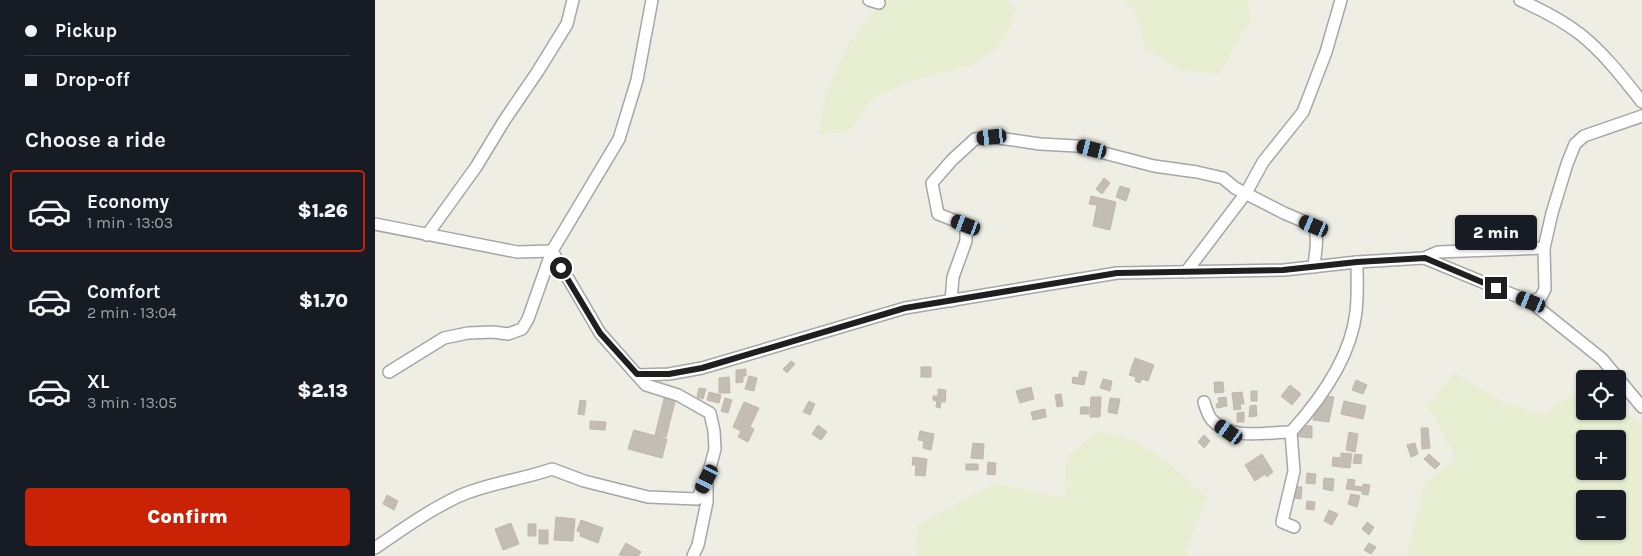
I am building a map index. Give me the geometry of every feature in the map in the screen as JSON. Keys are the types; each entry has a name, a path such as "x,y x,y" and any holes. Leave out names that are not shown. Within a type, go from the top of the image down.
{"street":[{"path":"427,235 476,167 538,71 567,24 573,0"},
{"path":"389,372 445,338 468,333 493,332 508,334 522,329 528,319 552,252 619,139 637,80 652,0"},
{"path":"1185,272 1247,193 1263,162 1303,112 1326,52 1341,0"},
{"path":"1520,0 1540,9 1580,34 1615,68 1642,102"},
{"path":"1531,302 1541,297 1545,289 1544,248 1554,205 1575,144 1584,136 1642,114"},
{"path":"951,301 953,277 966,241 966,225 938,214 932,183 952,160 975,139 992,137 1040,144 1077,146 1154,166 1223,178 1235,188 1314,226 1317,239 1314,267"},
{"path":"375,224 517,252 552,252"},
{"path":"637,374 669,374 702,368 905,308 1117,273 1283,270 1357,262 1425,258 1438,252 1544,248"},
{"path":"375,548 457,497 492,485 553,469 584,481 648,497 697,499 707,479 715,449 710,413 678,395 647,385 600,333 552,252"},
{"path":"1425,258 1531,302 1603,359 1642,407"},
{"path":"1204,402 1211,420 1229,432 1255,434 1291,432 1308,413 1346,351 1356,313 1357,262"},
{"path":"1291,432 1294,471 1282,522 1294,527"},
{"path":"693,556 698,545 707,502 707,479"}],"green space":[{"path":"883,0 1006,0 1016,9 1002,44 972,65 910,81 872,99 849,132 819,134 826,93 850,42"},
{"path":"1123,0 1248,0 1251,20 1219,74 1181,71 1145,48 1135,9"},
{"path":"1454,373 1504,403 1544,415 1571,394 1576,395 1576,420 1626,420 1626,412 1642,424 1642,556 1407,556 1424,483 1456,459 1428,406"},
{"path":"1096,432 1131,439 1175,468 1207,497 1185,551 1193,556 915,556 918,525 995,483 1064,498 1067,457"}],"building":[{"path":"1104,178 1110,183 1102,194 1096,189"},
{"path":"1120,186 1130,189 1126,201 1116,197"},
{"path":"1091,196 1116,202 1110,230 1093,226 1097,205 1089,204"},
{"path":"1135,358 1154,365 1148,381 1142,379 1140,383 1135,381 1136,377 1129,375"},
{"path":"791,361 795,364 787,373 783,369"},
{"path":"921,367 931,367 931,377 921,377"},
{"path":"746,369 746,376 743,376 743,382 736,383 736,370"},
{"path":"1080,371 1087,372 1084,385 1072,383 1073,377 1078,378"},
{"path":"749,376 757,378 754,391 745,389"},
{"path":"729,377 730,393 719,393 719,378"},
{"path":"1103,379 1112,381 1110,391 1100,388"},
{"path":"1356,380 1367,385 1363,394 1352,390"},
{"path":"1214,382 1223,382 1224,392 1215,393"},
{"path":"1290,385 1301,394 1292,405 1281,396"},
{"path":"1031,387 1034,399 1020,403 1016,391"},
{"path":"699,388 706,389 703,399 697,397"},
{"path":"938,389 946,390 945,402 941,402 940,408 936,407 937,401 933,400 933,396 938,396"},
{"path":"1251,391 1257,391 1257,401 1251,401"},
{"path":"709,392 721,395 719,403 707,400"},
{"path":"1242,392 1244,404 1240,404 1241,409 1234,410 1232,393"},
{"path":"1061,394 1063,406 1057,407 1055,395"},
{"path":"1314,394 1334,397 1329,422 1313,420 1316,404 1312,403"},
{"path":"665,395 676,398 666,437 655,435"},
{"path":"1091,397 1101,397 1100,417 1090,417"},
{"path":"1226,397 1227,406 1217,408 1218,398"},
{"path":"725,398 732,400 728,413 721,411"},
{"path":"1110,398 1120,399 1117,414 1108,412"},
{"path":"580,400 586,401 584,415 578,414"},
{"path":"809,401 815,404 810,415 803,412"},
{"path":"1344,401 1366,406 1363,419 1341,414"},
{"path":"744,402 759,408 750,427 754,429 748,442 738,437 741,431 733,427"},
{"path":"1256,405 1257,416 1249,417 1250,406"},
{"path":"1081,407 1089,407 1089,414 1080,414"},
{"path":"1045,409 1046,417 1033,420 1031,412"},
{"path":"1244,412 1244,422 1237,422 1237,413"},
{"path":"590,421 606,422 605,430 590,429"},
{"path":"818,425 827,432 821,440 812,434"},
{"path":"1293,425 1312,426 1312,438 1292,436"},
{"path":"1421,428 1428,428 1430,448 1422,449"},
{"path":"634,430 667,439 662,458 628,449"},
{"path":"920,431 934,434 931,450 923,448 924,441 918,440"},
{"path":"1349,432 1358,434 1355,452 1346,450"},
{"path":"1204,435 1210,441 1204,448 1198,442"},
{"path":"973,443 984,444 983,459 971,458"},
{"path":"1415,443 1418,454 1411,457 1407,445"},
{"path":"1341,453 1352,454 1350,468 1332,466 1333,457 1341,458"},
{"path":"1262,454 1273,472 1267,477 1265,474 1255,481 1245,465"},
{"path":"1355,454 1362,455 1361,464 1353,463"},
{"path":"1429,454 1440,464 1435,469 1424,459"},
{"path":"913,457 927,459 925,476 915,475 916,465 912,465"},
{"path":"988,462 996,463 995,475 987,474"},
{"path":"966,464 978,464 978,470 966,470"},
{"path":"1307,473 1316,474 1315,484 1306,483"},
{"path":"1324,478 1334,479 1333,491 1323,489"},
{"path":"1348,479 1355,480 1354,486 1363,487 1363,484 1370,485 1368,495 1362,494 1362,491 1346,489"},
{"path":"1286,486 1302,487 1301,499 1285,497"},
{"path":"1351,494 1360,496 1357,507 1348,504"},
{"path":"387,495 398,501 394,510 383,504"},
{"path":"1307,501 1315,502 1314,510 1306,509"},
{"path":"1329,510 1338,514 1332,525 1324,521"},
{"path":"556,517 575,519 573,541 554,540"},
{"path":"581,520 603,528 598,543 580,536 581,533 577,531"},
{"path":"1367,522 1374,527 1369,535 1362,529"},
{"path":"511,523 519,544 503,550 495,529"},
{"path":"528,524 536,524 536,536 528,536"},
{"path":"539,530 548,530 548,544 539,544"},
{"path":"626,543 641,552 638,556 619,555"},
{"path":"1369,543 1376,547 1371,554 1364,550"}],"route":[{"path":"561,268 600,333 637,374 669,374 702,368 905,308 1117,273 1283,270 1357,262 1425,258 1496,288"}]}
